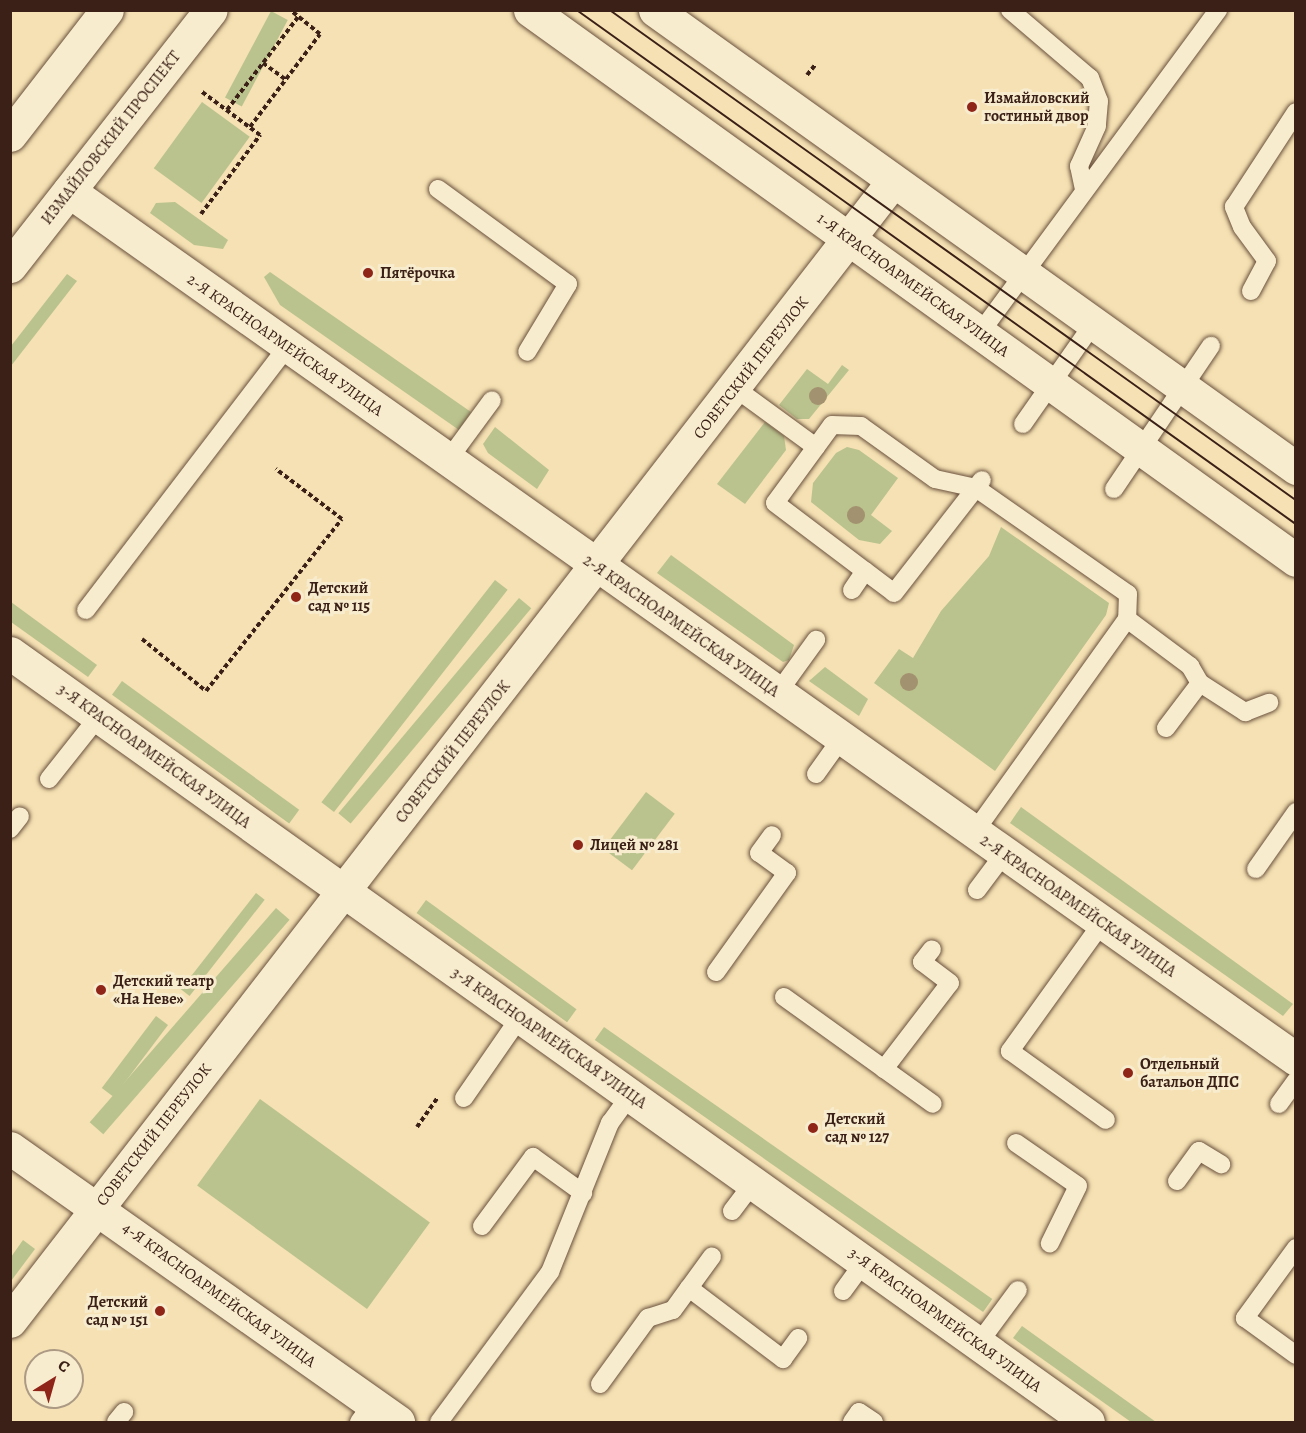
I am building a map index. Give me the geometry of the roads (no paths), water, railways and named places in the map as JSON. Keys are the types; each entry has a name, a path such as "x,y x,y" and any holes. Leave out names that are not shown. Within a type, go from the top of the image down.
{"street":[{"path":"10,135 107,10"},
{"name":"ИЗМАЙЛОВСКИЙ ПРОСПЕКТ","path":"10,266 211,10"},
{"name":"1-Я КРАСНОАРМЕЙСКАЯ УЛИЦА","path":"530,10 1296,560"},
{"path":"654,10 1296,468"},
{"name":"СОВЕТСКИЙ ПЕРЕУЛОК","path":"10,1321 597,567 893,181"},
{"name":"2-Я КРАСНОАРМЕЙСКАЯ УЛИЦА","path":"69,191 1102,923 1292,1048"},
{"name":"3-Я КРАСНОАРМЕЙСКАЯ УЛИЦА","path":"10,653 1088,1422"},
{"name":"4-Я КРАСНОАРМЕЙСКАЯ УЛИЦА","path":"10,1148 97,1208 376,1416"}],"lane":[{"path":"1010,10 1090,78 1099,101 1097,126 1079,166 1084,189"},
{"path":"980,333 1215,11"},
{"path":"1251,291 1267,261 1242,227 1234,207 1295,113"},
{"path":"438,189 568,284 526,352"},
{"path":"1023,424 1093,324"},
{"path":"1114,489 1211,346"},
{"path":"86,610 287,347"},
{"path":"735,388 816,447"},
{"path":"448,460 492,400"},
{"path":"974,833 1127,619 1128,594 1075,546 979,483 935,479 861,426 832,425 775,503 894,593 979,483"},
{"path":"852,590 865,571"},
{"path":"1127,619 1190,666 1200,683 1245,712 1269,703"},
{"path":"777,694 816,640"},
{"path":"1166,728 1200,683"},
{"path":"49,778 99,716"},
{"path":"816,774 841,739"},
{"path":"1256,869 1296,812"},
{"path":"716,972 787,873 759,853 772,835"},
{"path":"977,890 1004,854"},
{"path":"1102,923 1010,1052 1106,1120"},
{"path":"884,1069 950,983 922,962 932,949"},
{"path":"784,997 933,1104"},
{"path":"464,1098 520,1017"},
{"path":"1279,1104 1296,1081"},
{"path":"439,1422 550,1272 610,1123 630,1095"},
{"path":"1016,1143 1078,1186 1050,1243"},
{"path":"1177,1181 1199,1151 1221,1164"},
{"path":"482,1226 533,1157 583,1193"},
{"path":"732,1211 753,1183"},
{"path":"1296,1248 1245,1318 1296,1355"},
{"path":"600,1384 648,1318 673,1310 712,1256"},
{"path":"843,1291 864,1262"},
{"path":"689,1288 783,1359 798,1338"},
{"path":"978,1344 1018,1290"},
{"path":"852,1422 859,1412 874,1422"}],"tram line":[{"path":"577,10 1296,524"},
{"path":"610,10 1296,500"}],"place":[{"name":"Измайловский гостиный двор","path":"972,107"},
{"name":"Пятёрочка","path":"368,273"},
{"name":"Детский сад № 115","path":"296,597"},
{"name":"Лицей № 281","path":"578,845"},
{"name":"Детский театр «На Неве»","path":"101,990"},
{"name":"Отдельный батальон ДПС","path":"1128,1073"},
{"name":"Детский сад № 127","path":"813,1128"},
{"name":"Детский сад № 151","path":"160,1311"}]}
